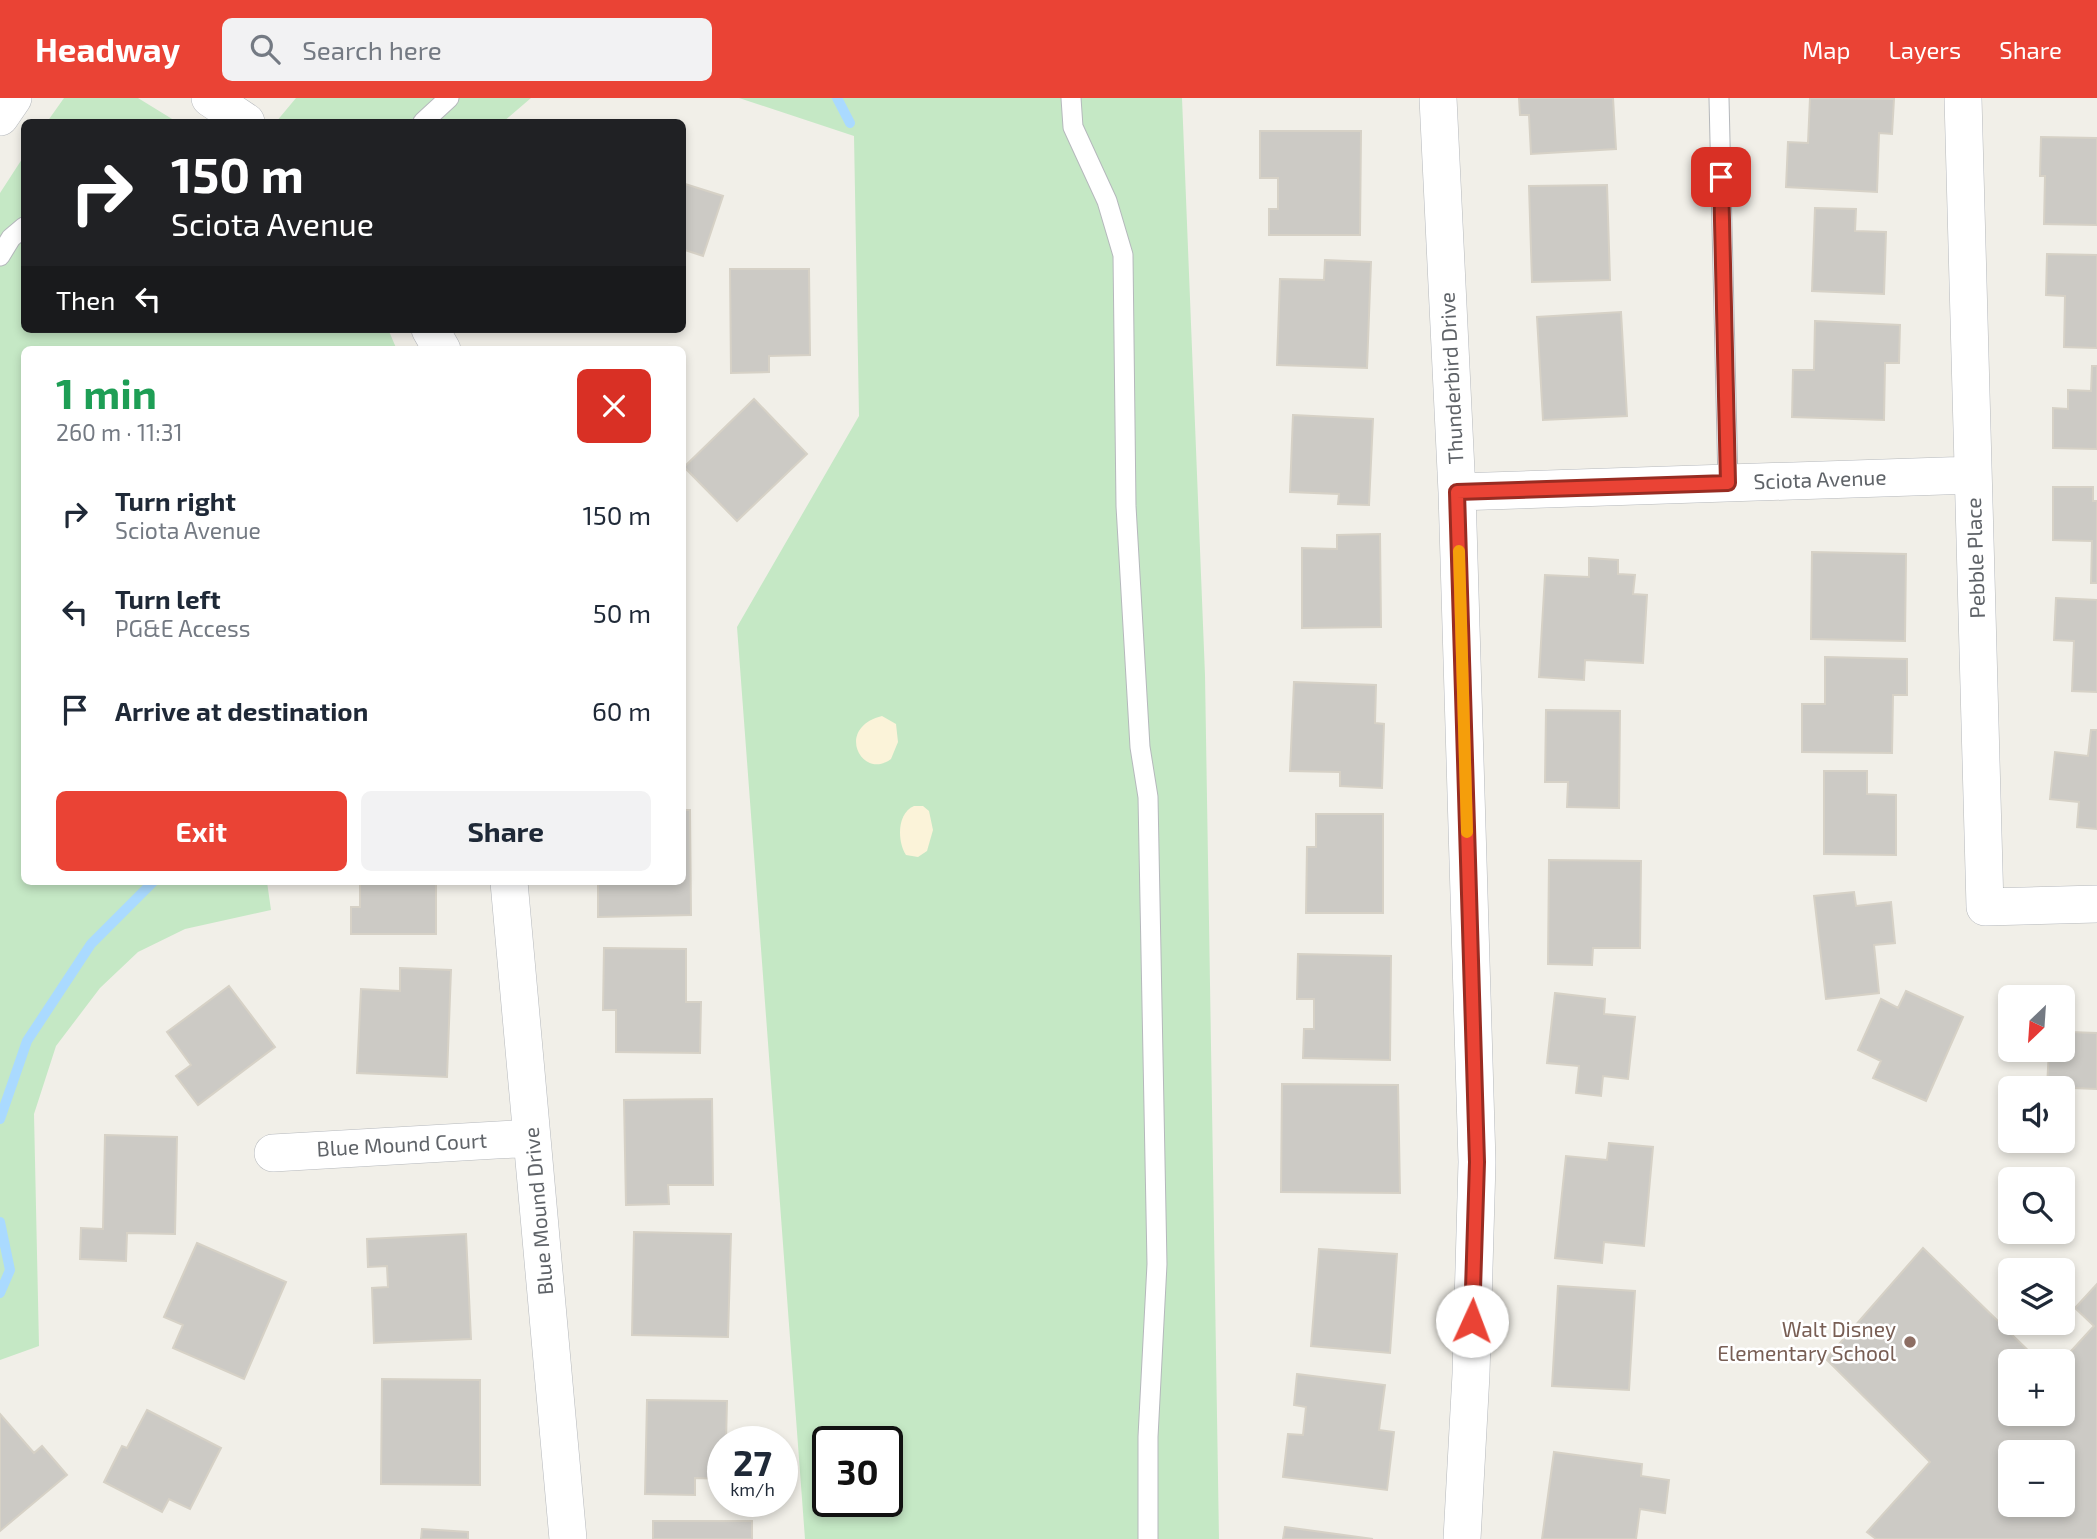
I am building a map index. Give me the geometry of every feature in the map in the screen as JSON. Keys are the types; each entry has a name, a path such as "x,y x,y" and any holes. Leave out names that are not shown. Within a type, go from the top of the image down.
{"street":[{"path":"0,117 13,98"},
{"path":"210,98 242,119"},
{"name":"Thunderbird Drive","path":"1438,98 1457,492 1477,1162 1471,1374 1462,1539"},
{"name":"Pebble Place","path":"1963,98 1985,907 2097,904"},
{"name":"Sciota Avenue","path":"1457,492 1973,475"},
{"name":"Blue Mound Drive","path":"509,885 568,1539"},
{"name":"Blue Mound Court","path":"273,1153 532,1138"}],"lane":[{"path":"425,119 449,98"},
{"path":"1071,98 1073,127 1107,201 1123,255 1126,506 1140,747 1149,811 1157,1264 1148,1437 1148,1539"},
{"path":"1719,98 1728,483"},
{"path":"0,256 11,238 21,230"}],"green space":[{"path":"64,98 138,98 172,119 49,119"},
{"path":"296,98 531,98 506,119 278,119"},
{"path":"739,98 1182,98 1205,675 1219,1539 805,1539 737,627 859,416 854,136"},
{"path":"21,161 21,333 390,333 395,346 21,346 21,885 267,885 271,910 185,929 138,952 100,988 56,1046 34,1114 39,1346 0,1360 0,193"}],"sand":[{"path":"882,716 896,724 898,742 891,759 880,764 871,763 863,758 856,741 859,731 867,722"},
{"path":"914,806 923,806 929,811 933,830 927,851 918,857 906,855 900,835 904,815"}],"building":[{"path":"1519,98 1613,98 1616,149 1531,154 1529,115 1520,115"},
{"path":"1810,98 1894,99 1892,134 1879,133 1877,192 1786,187 1788,142 1808,143"},
{"path":"1260,131 1361,131 1360,235 1269,235 1269,209 1278,209 1278,178 1260,178"},
{"path":"2041,137 2097,138 2097,225 2044,224 2045,176 2040,176"},
{"path":"686,184 723,196 703,256 686,250"},
{"path":"1607,185 1610,280 1532,282 1529,186"},
{"path":"1815,208 1856,209 1855,231 1886,232 1884,294 1812,291"},
{"path":"2047,254 2097,255 2097,348 2064,347 2065,296 2046,295"},
{"path":"1325,260 1371,262 1367,368 1277,365 1280,279 1324,280"},
{"path":"730,269 809,269 810,355 769,356 769,372 731,373"},
{"path":"1621,312 1627,416 1543,420 1537,317"},
{"path":"1815,321 1900,325 1899,363 1885,363 1884,420 1792,417 1793,370 1814,370"},
{"path":"2092,366 2097,366 2097,449 2053,448 2053,408 2068,409 2068,390 2091,391"},
{"path":"754,399 807,454 737,521 686,469 686,465"},
{"path":"1293,415 1373,419 1369,505 1338,504 1339,494 1290,492"},
{"path":"2053,487 2093,487 2093,501 2097,501 2097,583 2091,583 2092,541 2053,540"},
{"path":"1380,534 1381,627 1302,628 1302,548 1337,549 1337,535"},
{"path":"1812,552 1906,554 1905,641 1811,639"},
{"path":"1589,558 1618,560 1618,574 1635,575 1633,594 1647,595 1643,663 1585,660 1584,680 1539,677 1545,575 1589,577"},
{"path":"2056,598 2097,600 2097,692 2072,691 2074,641 2054,640"},
{"path":"1825,657 1907,659 1907,695 1893,695 1892,753 1802,752 1802,704 1825,704"},
{"path":"1294,682 1376,685 1375,723 1384,724 1382,788 1340,786 1340,772 1290,771"},
{"path":"1546,710 1620,711 1619,808 1567,807 1568,782 1545,782"},
{"path":"2091,730 2097,730 2097,829 2077,827 2079,802 2050,799 2055,752 2088,756"},
{"path":"1824,771 1867,771 1867,794 1896,795 1896,855 1824,854"},
{"path":"686,810 690,810 691,915 598,917 598,885 686,885"},
{"path":"1316,814 1383,814 1383,913 1306,913 1307,847 1316,847"},
{"path":"1549,860 1641,861 1640,948 1593,948 1592,965 1548,964"},
{"path":"360,885 436,885 436,934 351,934 351,907 360,907"},
{"path":"1854,892 1856,906 1891,902 1895,943 1874,945 1879,993 1826,999 1814,896"},
{"path":"604,948 686,949 686,1002 701,1002 700,1053 616,1052 616,1010 603,1010"},
{"path":"1298,954 1391,956 1390,1060 1303,1058 1304,1029 1314,1029 1314,999 1297,999"},
{"path":"400,968 451,970 447,1077 357,1073 361,989 400,991"},
{"path":"229,986 275,1047 198,1105 176,1076 191,1065 167,1032"},
{"path":"1906,991 1963,1017 1926,1101 1873,1078 1881,1061 1858,1050 1881,999 1898,1008"},
{"path":"1555,993 1605,999 1604,1014 1635,1017 1628,1079 1603,1076 1601,1096 1576,1093 1579,1066 1547,1063"},
{"path":"2076,1032 2097,1033 2097,1089 2075,1088 2075,1076 2048,1076 2048,1062 2076,1062"},
{"path":"1282,1084 1398,1085 1400,1193 1281,1192"},
{"path":"712,1099 713,1185 668,1185 669,1204 626,1205 624,1100"},
{"path":"105,1135 177,1137 175,1234 127,1233 126,1261 80,1259 81,1228 103,1229"},
{"path":"1609,1143 1653,1147 1644,1246 1604,1242 1602,1263 1555,1258 1566,1156 1607,1160"},
{"path":"634,1232 731,1234 728,1337 632,1335"},
{"path":"466,1234 471,1339 374,1343 372,1288 388,1287 387,1266 368,1267 367,1239"},
{"path":"197,1243 286,1282 244,1379 173,1348 183,1325 164,1317"},
{"path":"1923,1248 1998,1321 1998,1335 2012,1335 2027,1349 1998,1349 1998,1426 2075,1426 2073,1349 2094,1326 2075,1308 2097,1284 2097,1539 1876,1539 1867,1532 1930,1462 1826,1359"},
{"path":"1319,1249 1397,1254 1390,1353 1311,1346"},
{"path":"1558,1286 1635,1291 1629,1390 1552,1386"},
{"path":"1297,1374 1385,1385 1379,1430 1394,1432 1387,1490 1283,1477 1288,1434 1303,1435 1306,1407 1294,1405"},
{"path":"382,1379 480,1380 480,1485 381,1484"},
{"path":"647,1400 727,1401 726,1426 707,1426 707,1478 695,1478 695,1495 645,1494"},
{"path":"147,1410 221,1448 190,1509 169,1499 162,1512 104,1482 122,1446 127,1448"},
{"path":"0,1414 34,1453 42,1446 67,1475 0,1531"},
{"path":"1554,1452 1642,1464 1641,1476 1669,1480 1665,1513 1640,1509 1636,1539 1542,1539"},
{"path":"653,1521 752,1521 752,1539 653,1539"},
{"path":"1285,1527 1373,1539 1283,1539"},
{"path":"422,1529 468,1532 468,1539 421,1539"}],"waterway":[{"path":"837,98 850,123"},
{"path":"0,1119 27,1041 91,944 150,885"},
{"path":"0,1222 10,1270 0,1293"}],"slow traffic":[{"path":"1459,551 1467,832"}],"place":[{"name":"Walt Disney Elementary School","path":"1910,1342"}],"route":[{"path":"1472,1321 1477,1162 1457,492 1728,483 1721,177"}]}
